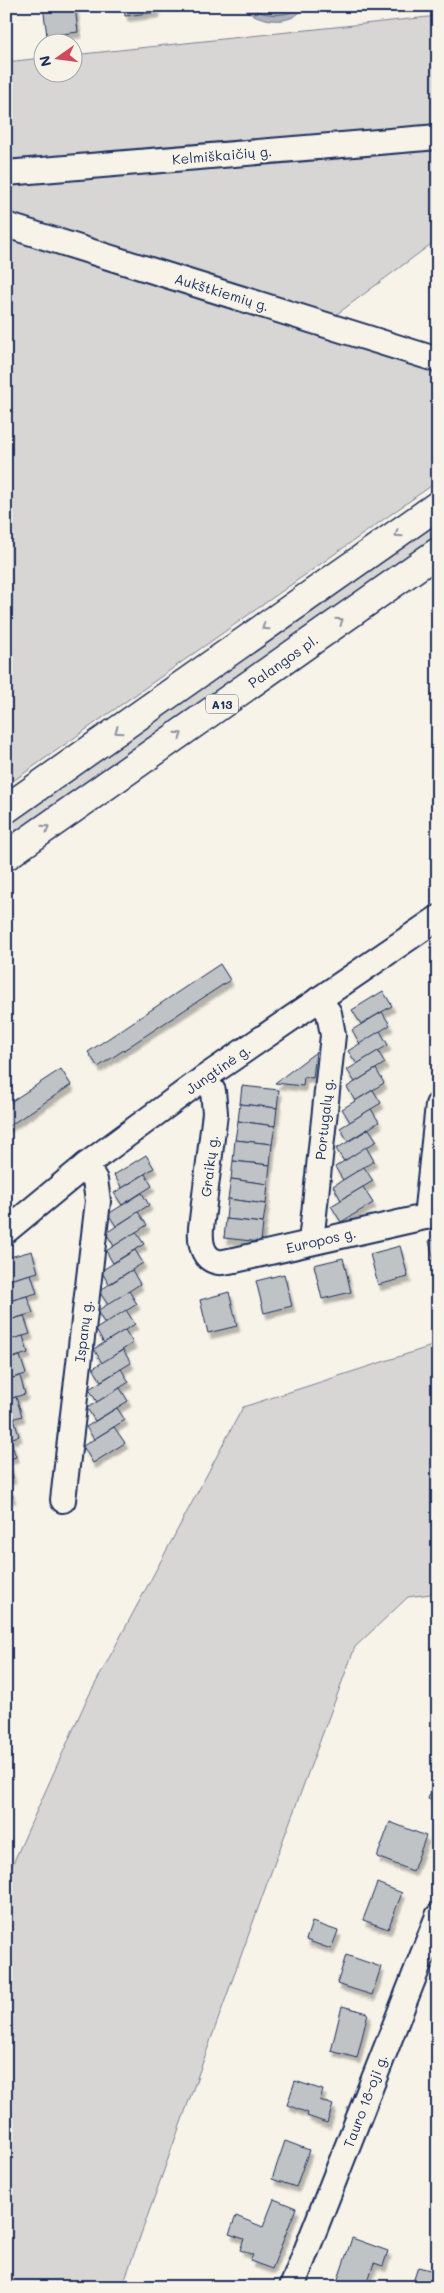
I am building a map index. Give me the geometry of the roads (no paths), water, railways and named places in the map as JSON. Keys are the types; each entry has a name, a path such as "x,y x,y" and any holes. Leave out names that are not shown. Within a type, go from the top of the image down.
{"highway":[{"path":"6,809 438,506"},
{"name":"Palangos pl.","path":"6,856 438,552"}],"street":[{"name":"Kelmiškaičių g.","path":"6,173 438,137"},
{"name":"Aukštkiemių g.","path":"6,225 438,360"},
{"name":"Jungtinė g.","path":"6,1231 86,1165 204,1078 438,918"},
{"name":"Portugalų g.","path":"312,1242 333,1035 329,1013 320,999"},
{"name":"Graikų g.","path":"204,1078 213,1091 215,1113 200,1235 200,1242 206,1255"},
{"path":"432,1215 438,1105"},
{"name":"Ispanų g.","path":"63,1500 98,1201 95,1180 86,1165"},
{"name":"Europos g.","path":"206,1255 219,1262 432,1215"},
{"name":"Tauro 18-oji g.","path":"292,2287 438,1916"}],"water":[{"path":"242,6 304,6 292,18 274,20 256,16"}]}
